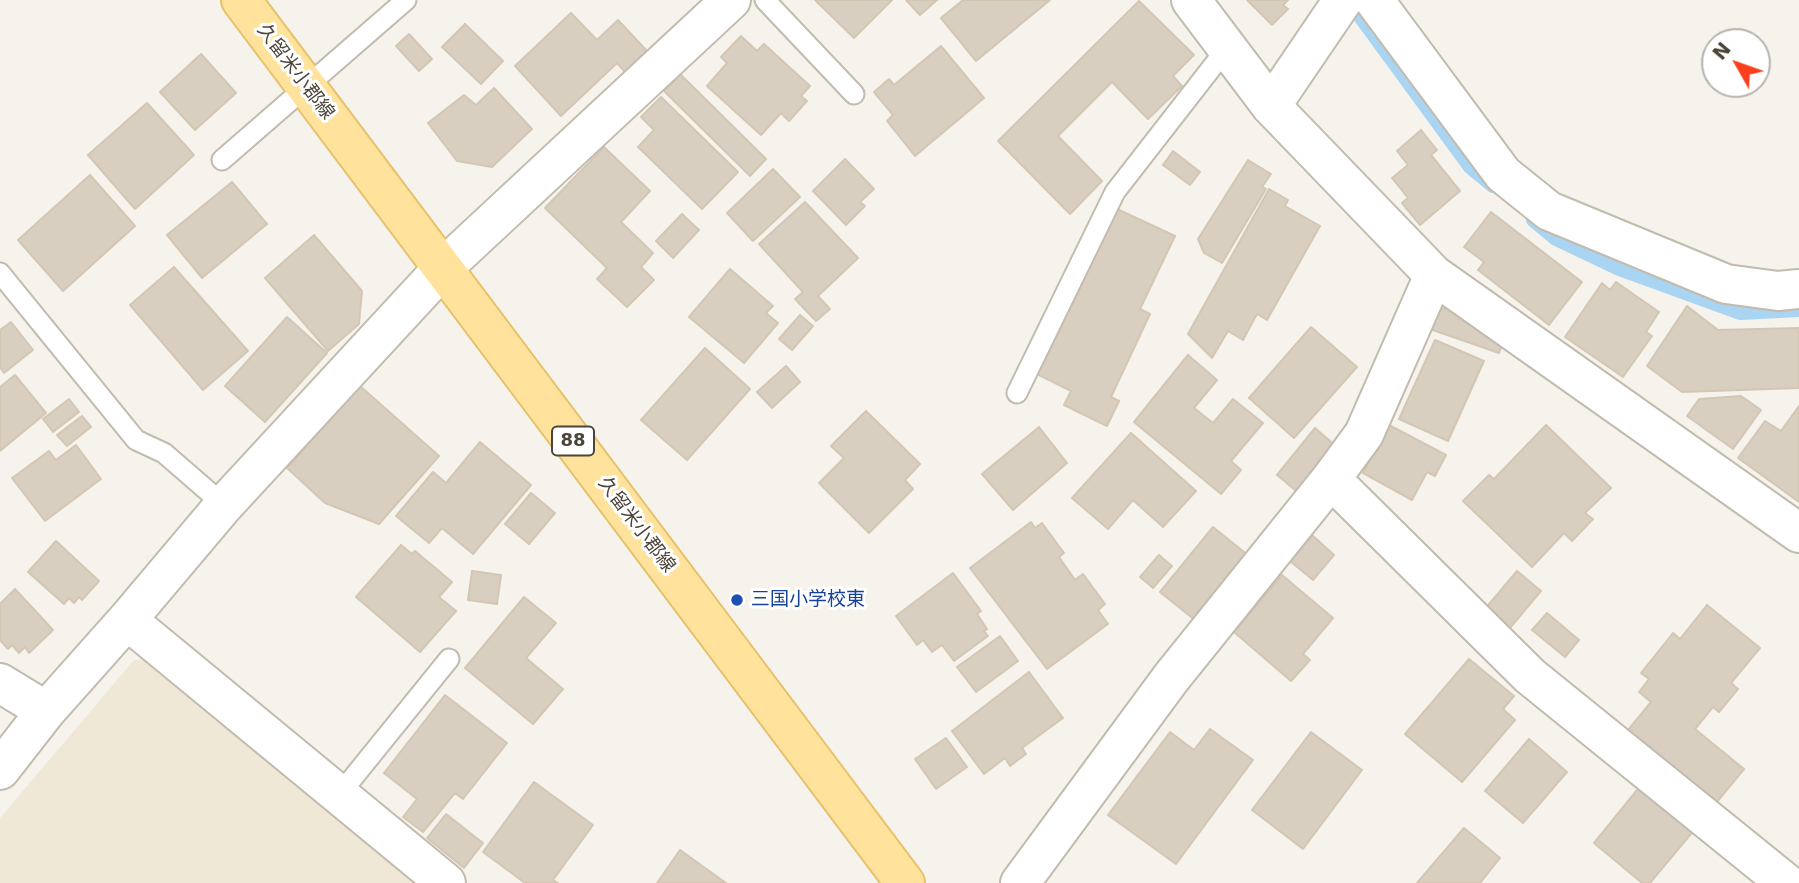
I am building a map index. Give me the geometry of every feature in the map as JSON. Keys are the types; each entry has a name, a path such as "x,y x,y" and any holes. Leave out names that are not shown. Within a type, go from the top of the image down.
{"main road":[{"name":"久留米小郡線","path":"240,0 905,883"}],"street":[{"path":"0,769 46,711 127,620 223,505 443,268 731,0"},
{"path":"1191,0 1271,106 1434,275 1799,533"},
{"path":"1271,106 1343,0"},
{"path":"1374,0 1503,174 1549,211 1726,284 1779,291 1799,289"},
{"path":"1022,882 1171,678 1364,434 1434,275"},
{"path":"1331,479 1530,676 1786,883"},
{"path":"127,620 446,883"},
{"path":"0,683 46,711"}],"lane":[{"path":"222,160 406,0"},
{"path":"765,0 854,94"},
{"path":"1017,393 1115,192 1227,48"},
{"path":"0,273 136,440 164,453 223,505"},
{"path":"339,795 449,659"}],"shaded area":[{"path":"149,659 424,883 0,883 0,818 134,660"}],"building":[{"path":"815,0 892,0 854,38"},
{"path":"906,0 937,0 920,15"},
{"path":"963,0 1050,0 976,61 941,18"},
{"path":"1247,0 1288,0 1283,5 1288,9 1272,25"},
{"path":"1139,1 1194,55 1173,76 1182,86 1148,119 1112,82 1058,136 1102,181 1070,214 998,141"},
{"path":"571,13 597,40 618,20 647,51 625,72 617,63 561,116 515,66"},
{"path":"465,24 503,61 481,84 442,47"},
{"path":"409,34 432,59 419,71 396,46"},
{"path":"741,36 757,51 764,44 810,86 801,96 807,101 789,121 781,113 761,135 707,86 727,63 721,57"},
{"path":"941,46 984,98 915,156 887,121 893,115 874,92 889,79 894,85"},
{"path":"201,54 236,93 195,130 160,92"},
{"path":"680,74 766,159 750,176 664,91"},
{"path":"494,88 532,129 492,167 457,161 428,123 464,95 476,105"},
{"path":"661,97 738,172 702,209 638,147 654,130 641,117"},
{"path":"147,103 194,155 135,209 88,155"},
{"path":"1421,130 1437,150 1431,155 1460,191 1420,225 1402,203 1408,198 1392,178 1408,165 1397,151"},
{"path":"604,147 650,191 621,222 653,253 641,267 654,280 627,307 597,279 607,268 545,208"},
{"path":"1173,151 1200,172 1190,185 1163,165"},
{"path":"845,159 874,189 860,202 865,206 846,225 813,191"},
{"path":"1248,160 1271,174 1262,187 1266,189 1222,263 1204,253 1198,239"},
{"path":"773,169 800,197 753,241 727,213"},
{"path":"90,175 135,226 63,291 18,240"},
{"path":"232,182 267,224 202,278 167,235"},
{"path":"1269,189 1288,200 1285,206 1320,226 1267,320 1257,314 1243,340 1228,331 1212,358 1188,334"},
{"path":"805,202 858,258 818,296 830,309 816,321 795,299 803,292 759,244"},
{"path":"1117,209 1175,236 1140,309 1150,314 1111,397 1119,401 1107,426 1064,405 1071,391 1037,374"},
{"path":"1491,212 1582,282 1549,325 1478,270 1484,262 1464,247"},
{"path":"682,214 699,230 673,258 656,241"},
{"path":"314,235 362,291 359,324 328,351 265,278"},
{"path":"174,267 248,351 203,390 130,305"},
{"path":"730,269 773,306 766,313 778,323 744,363 689,317"},
{"path":"1616,282 1659,312 1646,332 1652,336 1623,377 1565,337 1602,283 1610,290"},
{"path":"1687,306 1718,330 1799,328 1799,388 1682,392 1647,366"},
{"path":"1458,308 1503,342 1499,353 1427,328 1434,309"},
{"path":"800,315 813,326 792,350 779,339"},
{"path":"287,317 327,353 265,422 225,386"},
{"path":"11,322 33,350 4,373 0,367 0,330"},
{"path":"1311,327 1357,367 1294,438 1249,398"},
{"path":"1435,340 1484,361 1448,441 1399,419"},
{"path":"705,348 750,389 687,460 641,420"},
{"path":"1188,355 1217,380 1194,408 1213,423 1233,399 1263,423 1231,461 1241,470 1221,494 1134,422"},
{"path":"786,366 800,382 772,408 757,392"},
{"path":"15,375 46,413 0,451 0,387"},
{"path":"360,386 439,456 379,524 325,503 287,468"},
{"path":"1741,396 1761,410 1733,449 1687,416 1699,399"},
{"path":"69,399 79,412 53,432 43,419"},
{"path":"1799,406 1799,502 1738,458 1765,421 1781,431"},
{"path":"866,411 920,464 905,480 913,489 869,533 819,483 844,458 831,446"},
{"path":"82,416 91,427 67,446 57,435"},
{"path":"1389,425 1446,455 1435,476 1427,472 1412,500 1363,473"},
{"path":"1546,425 1611,488 1585,513 1593,519 1572,541 1564,533 1532,567 1463,501 1489,475 1494,479"},
{"path":"1039,427 1067,463 1013,510 982,474"},
{"path":"1315,428 1338,448 1300,494 1277,475"},
{"path":"1131,433 1196,491 1163,527 1133,500 1108,529 1072,498"},
{"path":"480,442 531,485 473,554 442,528 429,543 396,516 433,472 446,483"},
{"path":"76,445 101,479 45,521 12,478 49,451 56,460"},
{"path":"531,493 555,513 529,544 505,524"},
{"path":"1031,522 1035,528 1042,523 1064,553 1059,557 1075,580 1083,574 1105,604 1098,610 1108,624 1047,669 970,568"},
{"path":"1213,527 1249,556 1196,621 1160,592"},
{"path":"1312,535 1334,555 1313,580 1290,561"},
{"path":"56,541 99,581 82,600 79,597 74,603 69,598 64,604 28,572"},
{"path":"401,545 412,554 415,551 452,582 439,597 456,611 420,652 356,597"},
{"path":"1159,555 1172,566 1153,588 1140,577"},
{"path":"472,571 501,575 497,604 468,600"},
{"path":"1517,571 1541,591 1509,629 1485,609"},
{"path":"953,573 981,611 977,614 987,629 984,631 988,636 954,661 942,645 932,652 923,640 917,645 896,616"},
{"path":"1282,575 1333,618 1303,654 1310,660 1291,681 1234,632"},
{"path":"15,589 53,630 29,653 25,647 19,653 12,645 8,649 0,640 0,604"},
{"path":"524,597 556,623 526,658 563,689 533,724 465,668"},
{"path":"1707,605 1760,648 1731,683 1738,689 1719,712 1713,707 1695,729 1744,769 1712,808 1624,735 1651,702 1639,692 1649,679 1641,673 1673,633 1680,639"},
{"path":"1547,613 1579,640 1565,657 1532,630"},
{"path":"1000,636 1018,661 976,692 957,667"},
{"path":"1469,659 1514,696 1503,709 1515,720 1462,782 1405,734"},
{"path":"1029,672 1063,718 1022,748 1026,754 1010,766 1005,758 984,774 952,731"},
{"path":"445,695 507,743 463,799 455,793 423,832 403,817 417,799 384,773"},
{"path":"1210,729 1253,760 1176,864 1108,815 1170,732 1194,750"},
{"path":"1311,732 1362,770 1303,849 1252,810"},
{"path":"946,738 967,767 936,789 915,759"},
{"path":"1529,739 1567,772 1523,823 1485,791"},
{"path":"534,782 593,825 553,880 558,883 525,883 483,852"},
{"path":"1642,784 1695,829 1650,883 1642,883 1594,843"},
{"path":"446,814 483,843 464,868 427,838"},
{"path":"1464,828 1500,858 1480,883 1417,883"},
{"path":"680,850 726,883 657,883"}],"waterway":[{"path":"1348,0 1470,167 1493,186"},
{"path":"1533,220 1556,239 1619,269 1740,313 1799,310"}],"place":[{"name":"三国小学校東","path":"737,600"}]}
